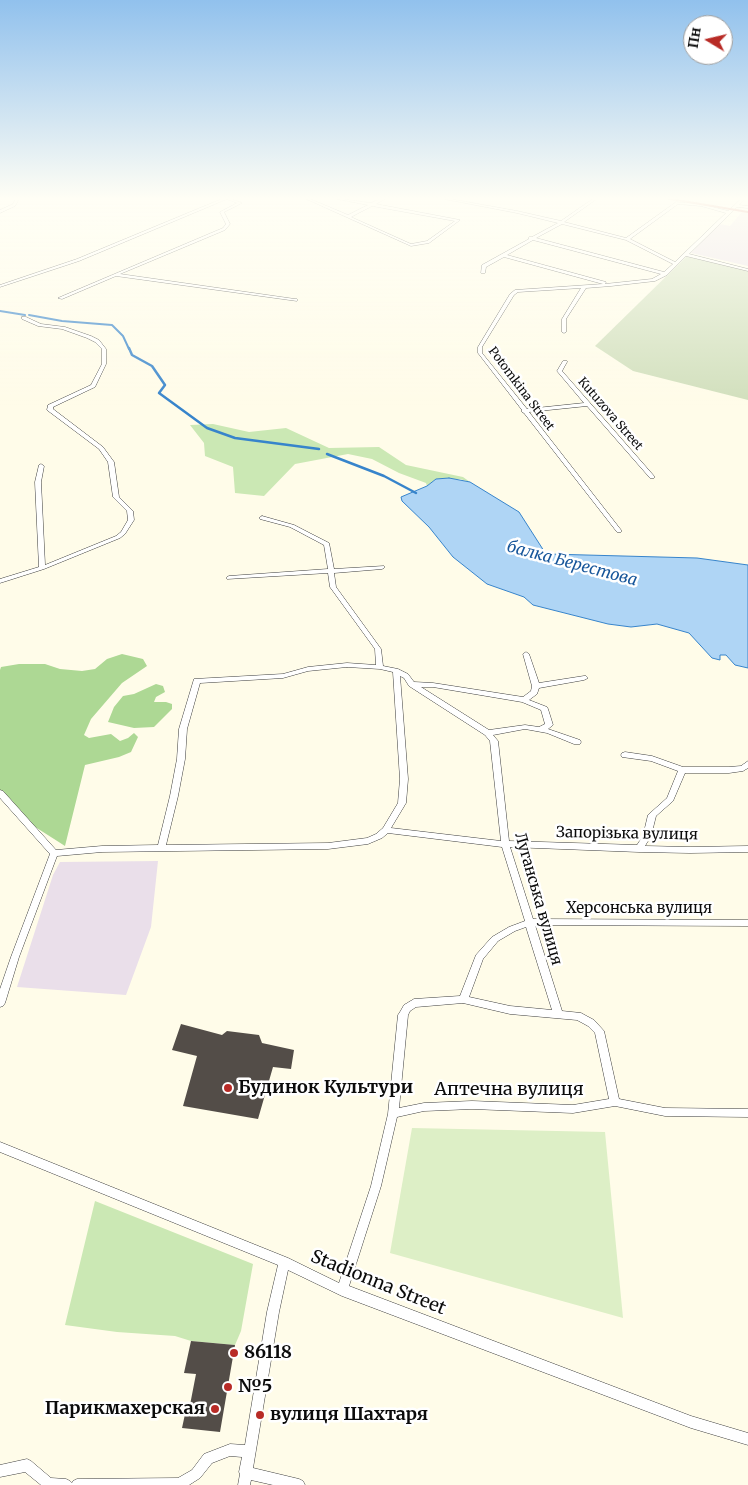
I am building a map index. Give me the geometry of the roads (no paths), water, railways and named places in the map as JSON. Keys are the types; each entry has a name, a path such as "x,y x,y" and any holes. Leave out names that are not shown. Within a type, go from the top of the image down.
{"street":[{"path":"0,286 56,267"},
{"path":"60,298 136,267"},
{"path":"483,272 484,267"},
{"path":"547,267 611,285"},
{"path":"640,267 665,274"},
{"name":"Potomkina Street","path":"619,531 480,353 480,347 512,294 517,291 611,285 653,280 665,274 672,267"},
{"path":"118,275 294,300"},
{"path":"564,332 564,319 584,286"},
{"path":"0,581 42,568 118,537 123,534 131,520 130,511 116,497 111,462 101,448 50,410 50,406 93,386 104,364 104,349 97,341 63,328 40,325 24,318"},
{"name":"Kutuzova Street","path":"565,362 559,371 652,477"},
{"path":"524,411 588,404"},
{"path":"41,466 38,482 42,568"},
{"path":"262,518 292,526 327,544 333,587 378,649 380,667"},
{"path":"229,578 382,567"},
{"path":"524,700 534,692 536,686 526,654"},
{"path":"161,849 181,759 182,730 197,681 283,676 308,669 347,664 380,667 406,676 412,684 488,733 525,727 540,729 576,742"},
{"path":"54,853 102,850 328,846 368,841 379,836 386,830 402,803 404,779 396,671"},
{"path":"536,686 584,678"},
{"path":"412,684 432,685 524,700 544,708 549,725 540,729"},
{"name":"Луганська вулиця","path":"488,733 494,741 505,844 558,1014"},
{"path":"625,755 652,758 682,770 729,770 743,768 748,764"},
{"path":"640,849 647,836 652,815 670,799 682,770"},
{"path":"0,793 54,853"},
{"name":"Запорізька вулиця","path":"386,830 505,844 640,849 748,849"},
{"path":"0,1004 15,957 54,853"},
{"path":"463,999 479,957 495,939 512,929 530,922"},
{"name":"Херсонська вулиця","path":"530,922 748,923"},
{"path":"342,1290 376,1186 393,1114 403,1016 407,1008 414,1003 463,999 510,1010 578,1016 591,1023 599,1031 615,1102"},
{"name":"Аптечна вулиця","path":"393,1114 424,1107 472,1104 573,1109 615,1102 665,1112 748,1113"},
{"name":"Stadionna Street","path":"0,1147 284,1262 342,1290 691,1422 748,1439"},
{"path":"284,1262 273,1312 244,1478 299,1485"},
{"path":"77,1485 179,1484 196,1474 208,1458 230,1450 249,1452"},
{"path":"0,1471 27,1465 49,1484 66,1485"}],"water":[{"path":"449,478 470,482 519,512 544,551 549,554 697,558 748,565 748,668 735,665 726,655 720,655 720,660 712,658 689,633 657,624 631,627 608,624 533,605 524,597 487,584 453,557 429,527 402,501 401,497 427,486 436,479"}],"waterway":[{"name":"балка Берестова","path":"0,311 25,315"},
{"name":"балка Берестова","path":"29,315 62,321 112,325 123,336 129,349"},
{"name":"балка Берестова","path":"129,348 132,355 152,366 165,385 159,393 207,428 235,438 319,449"},
{"name":"балка Берестова","path":"327,454 384,476 416,493"}],"place":[{"name":"Будинок Культури","path":"228,1088"},
{"name":"86118","path":"234,1353"},
{"name":"№5","path":"228,1387"},
{"name":"Парикмахерская","path":"215,1409"},
{"name":"вулиця Шахтаря","path":"260,1415"}]}
